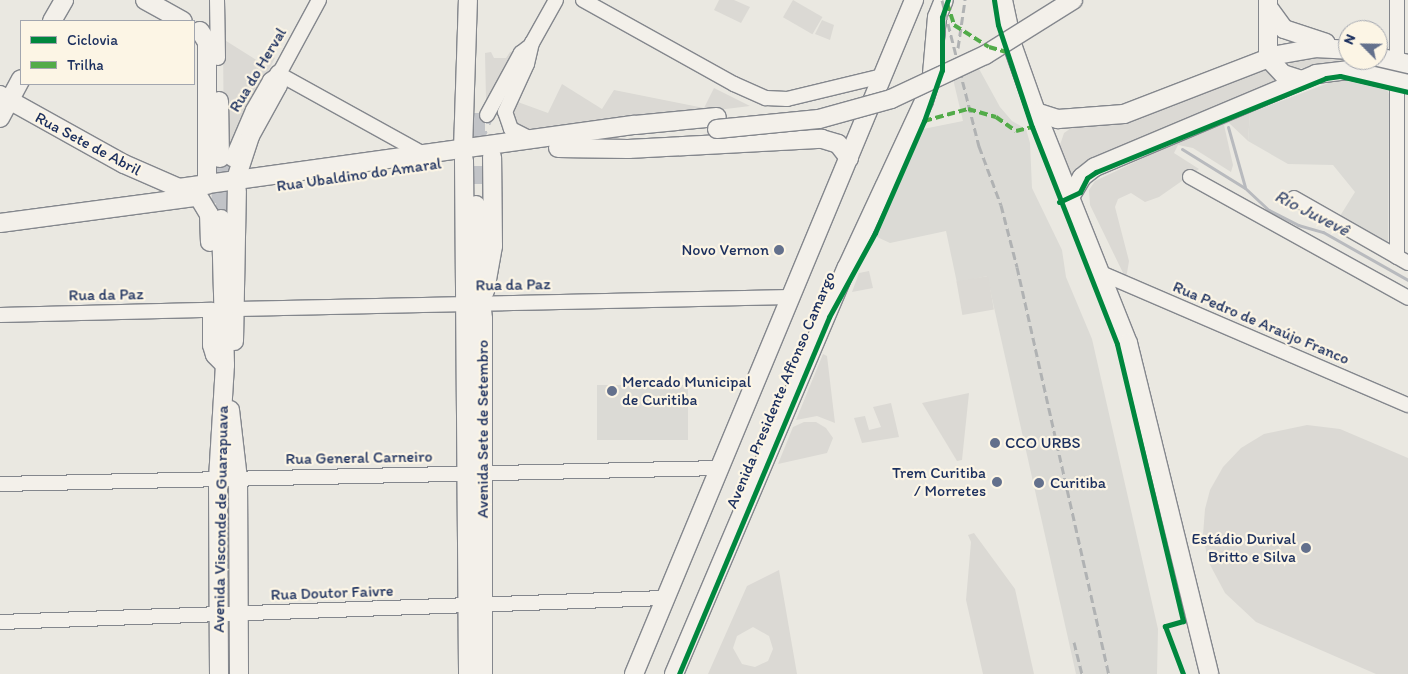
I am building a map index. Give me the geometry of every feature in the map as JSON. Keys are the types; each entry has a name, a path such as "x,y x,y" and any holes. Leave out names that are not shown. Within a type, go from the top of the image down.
{"main road":[{"path":"53,20 64,0"},
{"path":"145,0 181,20"},
{"path":"468,0 464,155 464,258 475,304"},
{"path":"477,0 481,114"},
{"name":"Avenida Presidente Affonso Camargo","path":"634,674 914,0"},
{"name":"Avenida Presidente Affonso Camargo","path":"674,674 847,267 924,101 932,74 937,17 944,0"},
{"path":"1003,0 1014,47 1036,112 1101,273 1134,361 1191,610 1209,674"},
{"path":"717,123 806,110 874,93 966,53 1053,0"},
{"path":"717,123 799,122 883,102 985,55 1073,0"},
{"path":"1268,3 1278,24 1290,32 1338,47"},
{"path":"1268,3 1266,32 1268,58 1283,74 1301,80"},
{"path":"204,28 218,58 226,158"},
{"path":"204,28 207,42 203,191 209,214 212,345 215,355 225,365 234,342 237,309 236,187 250,136 278,85 279,74"},
{"path":"1036,112 1058,119 1135,111 1268,58 1308,49 1338,50"},
{"path":"1388,59 1403,62"},
{"path":"1070,197 1082,177 1095,167 1301,80 1337,70 1403,83"},
{"path":"0,118 5,98 20,80"},
{"name":"Rua Sete de Abril","path":"5,98 124,164 179,188"},
{"name":"Rua Ubaldino do Amaral","path":"0,223 158,201 203,191 464,155 533,140 650,123 717,123"},
{"name":"Rua Ubaldino do Amaral","path":"236,187 393,159 425,155 492,157 717,123"},
{"path":"558,148 620,150 822,139 838,144 849,158"},
{"path":"475,304 493,246 492,157"},
{"path":"124,164 158,201"},
{"name":"Avenida Sete de Setembro","path":"468,674 475,604 476,184"},
{"name":"Rua Ubaldino do Amaral","path":"179,188 203,191"},
{"name":"Avenida Visconde de Guarapuava","path":"219,674 218,479 225,365 222,219"},
{"name":"Avenida Visconde de Guarapuava","path":"225,365 238,478 239,674"},
{"name":"Avenida Sete de Setembro","path":"475,604 483,674"}],"street":[{"path":"204,28 217,0"},
{"name":"Rua do Herval","path":"226,158 270,80 279,74 319,0"},
{"path":"583,0 760,96 787,100 882,76"},
{"path":"1397,0 1403,62"},
{"path":"533,140 511,129 505,112 532,43 555,2"},
{"path":"481,114 521,53 532,43"},
{"path":"279,74 425,155"},
{"path":"1294,198 1403,260 1403,83"},
{"path":"392,137 395,146 393,159"},
{"path":"1190,177 1408,298"},
{"name":"Rua Pedro de Araújo Franco","path":"1101,273 1408,405"},
{"name":"Rua da Paz","path":"237,309 791,297"},
{"name":"Rua da Paz","path":"0,315 212,310"},
{"name":"Rua General Carneiro","path":"0,484 719,468"},
{"name":"Rua Doutor Faivre","path":"0,622 665,598"}],"shaded area":[{"path":"719,0 734,0 750,7 741,23 714,10"},
{"path":"793,0 822,17 812,34 783,17"},
{"path":"822,20 834,25 830,40 815,34"},
{"path":"223,39 258,61 268,54 275,58 224,158"},
{"path":"516,51 488,99 486,99 485,53 491,52 494,58 506,58 510,52"},
{"path":"1338,55 1338,67 1329,65 1293,69 1287,58"},
{"path":"1388,62 1408,67 1408,79 1357,70 1388,70"},
{"path":"1266,65 1284,81 1072,180 1060,145 1064,133 1074,126"},
{"path":"978,67 1000,107 1012,121 1026,129 1030,143 1032,188 1062,250 1066,277 1092,339 1158,629 1157,674 1076,674 987,276 957,283 946,231 890,243 877,237 923,129 963,121 953,79"},
{"path":"1339,79 1387,90 1389,94 1388,246 1340,216 1355,192 1333,165 1288,164 1248,141 1250,113"},
{"path":"562,84 602,109 614,90 704,108 714,88 750,106 533,133 515,125 511,109 515,101 548,113"},
{"path":"1250,113 1248,141 1229,123 1224,125 1233,165 1231,172 1193,148 1178,145 1174,153 1199,169 1159,197 1145,202 1131,193 1118,199 1115,207 1129,261 1126,279 1090,205 1089,190 1095,181 1175,143"},
{"path":"869,271 873,288 852,292 859,273"},
{"path":"988,276 994,309 962,315 956,282"},
{"path":"823,354 827,356 835,423 817,416 796,420"},
{"path":"597,385 688,385 688,440 597,440"},
{"path":"969,393 962,460 957,461 922,403"},
{"path":"891,403 899,437 862,443 854,418 865,416 869,430 881,427 873,407"},
{"path":"804,422 816,422 826,428 833,438 827,453 778,464 793,427"},
{"name":"Estádio Durival Britto e Silva","path":"1307,425 1340,429 1408,458 1408,674 1376,674 1256,622 1225,593 1208,561 1203,535 1205,509 1210,490 1223,467 1241,448 1264,434"},
{"path":"974,533 1015,589 1034,674 983,674 966,600 971,542 968,535"},
{"path":"779,570 797,674 708,674 747,586","holes":["753,627 769,636 773,649 768,661 755,667 742,664 733,648 737,636"]}],"waterway":[{"path":"1228,127 1245,187"},
{"name":"Rio Juvevê","path":"1182,149 1245,188 1269,210 1298,225 1323,232 1408,280"}],"tunnel":[{"path":"476,113 476,184"},
{"path":"476,142 487,115"},
{"path":"220,158 221,219"},
{"path":"221,212 230,172"}],"railway":[{"path":"942,0 979,146 1001,205 1017,267 1109,674"},
{"path":"958,48 965,0"},
{"path":"1074,642 1082,674"}],"marked path":[{"path":"947,3 954,25 989,47 1006,52"},
{"path":"924,121 968,109 996,117 1016,131 1032,127"}],"cycle path":[{"path":"679,674 829,317 875,233 924,121 942,70 942,17 948,0"},
{"path":"994,0 998,25 1032,127 1117,344 1183,621 1165,626 1183,674"},
{"path":"1059,202 1080,192 1087,178 1096,172 1326,78 1340,76 1408,92"}],"place":[{"name":"Novo Vernon","path":"779,250"},
{"name":"Mercado Municipal de Curitiba","path":"612,391"},
{"name":"CCO URBS","path":"995,443"},
{"name":"Trem Curitiba / Morretes","path":"997,482"},
{"name":"Curitiba","path":"1039,483"},
{"name":"Estádio Durival Britto e Silva","path":"1306,548"}]}
